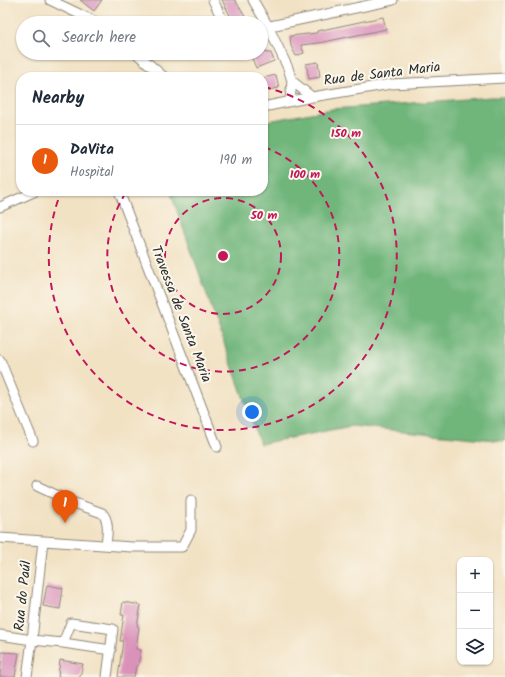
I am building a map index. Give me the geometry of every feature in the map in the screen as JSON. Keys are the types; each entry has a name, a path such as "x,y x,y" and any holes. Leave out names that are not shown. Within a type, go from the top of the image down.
{"street":[{"path":"50,0 85,16"},
{"path":"213,0 221,16"},
{"path":"253,0 260,16"},
{"path":"268,26 394,0"},
{"path":"268,34 288,68 292,81 290,101"},
{"path":"144,60 158,72"},
{"name":"Rua de Santa Maria","path":"268,106 391,84 505,78"},
{"path":"292,81 312,97"},
{"path":"0,207 25,196"},
{"name":"Travessa de Santa Maria","path":"121,196 217,447"},
{"path":"1,363 33,441"},
{"path":"37,486 69,501 102,513 107,520 106,545"},
{"path":"0,538 43,542 182,547 191,530 191,500"},
{"name":"Rua do Paúl","path":"26,677 32,640 43,542"},
{"path":"63,643 71,623 113,629 107,677"},
{"path":"0,635 111,650"}],"green space":[{"path":"505,97 505,441 351,426 260,444 172,196 268,196 268,121 332,109"}],"building":[{"path":"80,0 102,0 94,11"},
{"path":"222,0 235,0 245,16 230,16"},
{"path":"383,17 386,29 319,43 301,45 304,53 296,56 291,46 290,36 317,33 317,31"},
{"path":"268,53 271,53 274,61 256,68 253,60 268,60"},
{"path":"318,62 320,77 309,79 306,64"},
{"path":"276,75 279,88 268,90 268,77"},
{"path":"47,585 63,588 60,609 43,606"},
{"path":"123,602 141,605 137,626 139,627 136,649 141,650 134,677 118,677 123,641 120,641 124,615 121,615"},
{"path":"2,652 19,653 15,677 0,677"},
{"path":"60,660 83,664 80,677 58,677"}],"place":[{"name":"DaVita","path":"65,523"}]}
